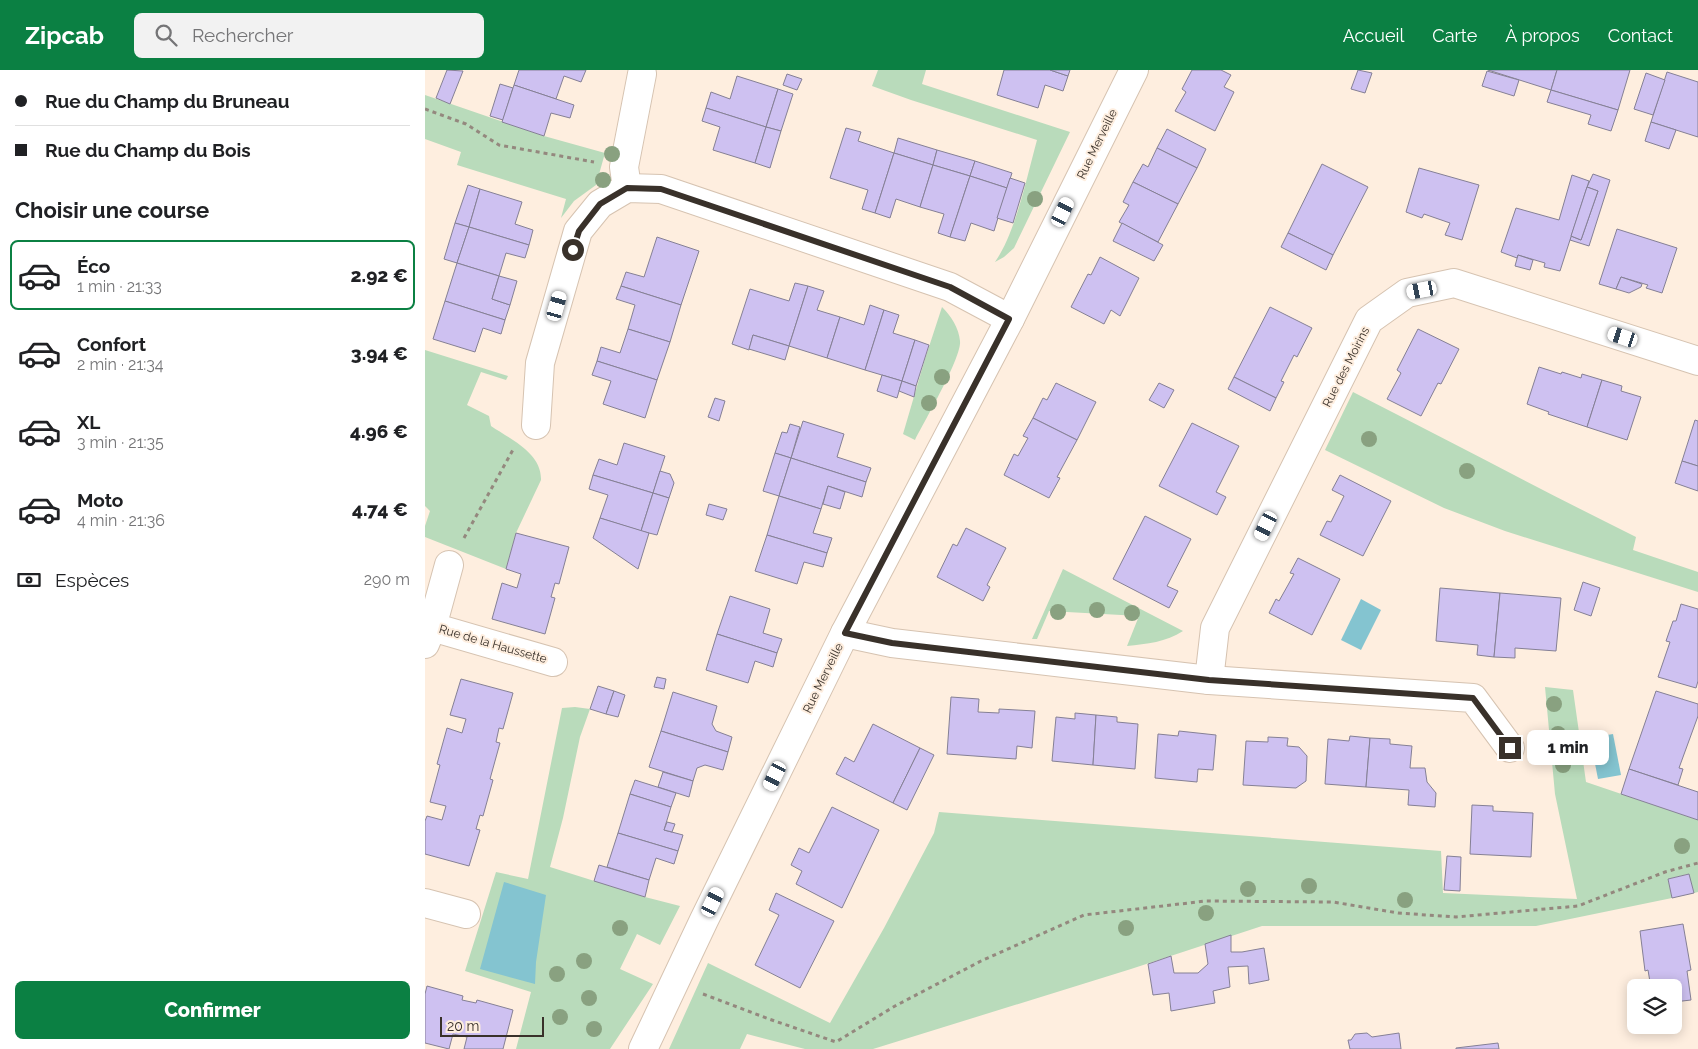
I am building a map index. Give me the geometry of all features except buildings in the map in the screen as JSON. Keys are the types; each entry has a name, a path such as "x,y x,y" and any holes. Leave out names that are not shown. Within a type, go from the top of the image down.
{"street":[{"name":"Rue Merveille","path":"643,1049 845,633 1009,319 1134,70"},
{"path":"536,425 540,363 579,231 600,204 625,178 642,74"},
{"path":"625,178 950,287 1009,319"},
{"name":"Rue des Moirins","path":"1209,680 1215,628 1369,320 1407,293 1454,283 1698,361"},
{"name":"Rue de la Haussette","path":"449,565 429,635 553,662"},
{"path":"845,633 892,643 1209,680 1473,698 1510,748"},
{"path":"425,903 466,914"}],"path":[{"path":"425,109 466,124 499,145 625,178"},
{"path":"449,565 513,450 536,425"},
{"path":"674,982 769,1019 836,1042 895,1006 981,961 1084,915 1205,901 1333,902 1398,913 1456,917 1578,906 1665,872 1698,863"}],"green space":[{"path":"878,70 926,70 922,84 1070,132 1014,248 1004,257 995,262 1015,220 1037,140 872,86"},
{"path":"425,95 544,136 605,153 596,185 574,201 561,218 566,199 457,165 461,152 425,139"},
{"path":"942,307 956,327 960,341 959,349 949,375 915,440 903,434"},
{"path":"425,350 508,376 506,380 481,372 467,405 489,416 491,426 531,454 540,470 541,480 516,533 506,569 425,537 425,526 430,511 425,506"},
{"path":"1353,392 1636,537 1633,550 1698,572 1698,592 1505,531 1444,508 1325,450"},
{"path":"1063,569 1183,631 1163,640 1127,646 1139,616 1049,611 1037,639 1032,639"},
{"path":"1545,687 1573,690 1586,782 1698,820 1698,892 1694,893 1688,874 1668,879 1672,898 1536,926 1262,926 1131,969 873,1049 805,1049 747,1034 740,1049 669,1049 708,963 830,1023 884,928 934,833 939,812 1441,851 1443,893 1577,899 1555,794"},
{"path":"562,708 590,709 580,737 563,818 550,867 680,906 660,945 637,934 620,969 653,984 610,1049 516,1049 531,992 465,971 496,872 528,879"}],"water":[{"path":"1361,599 1381,610 1361,650 1341,640"},
{"path":"1613,734 1621,775 1598,779 1590,738"},
{"path":"504,882 546,895 536,962 535,984 480,969"}],"route":[{"path":"573,250 579,231 600,204 627,188 661,189 950,287 1009,319 845,633 892,643 1209,680 1473,698 1510,748"}]}
